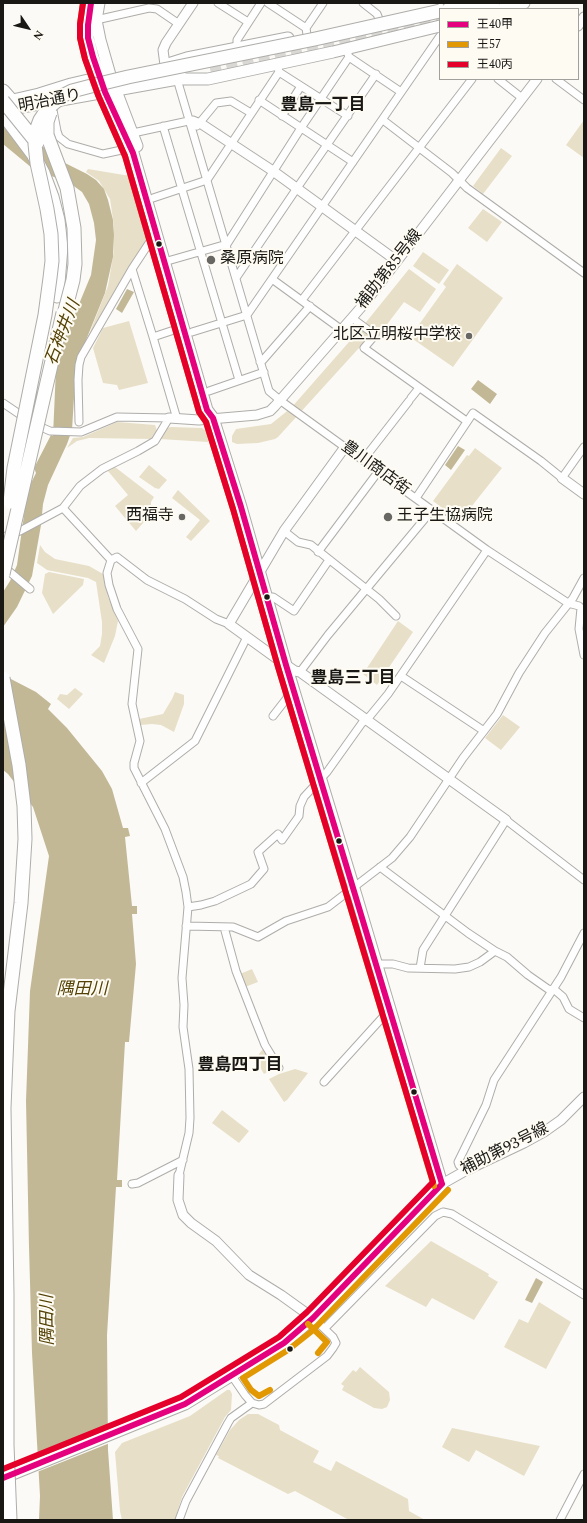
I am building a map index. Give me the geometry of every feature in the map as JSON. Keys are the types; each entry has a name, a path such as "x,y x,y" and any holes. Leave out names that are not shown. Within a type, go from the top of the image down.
{"highway":[{"path":"456,7 474,3"},
{"path":"456,7 493,3"},
{"path":"10,502 14,468 43,327 52,261 51,234 37,163 35,144 35,135 40,120 48,108 64,95 72,91 95,85 128,77 315,40 439,11"},
{"path":"5,570 73,280 75,264 72,209 68,188 51,147 46,128 48,116 60,102 72,95 122,81 337,39 439,28"},
{"path":"8,100 42,150 52,169 64,201 69,227 71,255 69,279 62,322"},
{"path":"3,112 33,154 43,173 55,208 61,247 59,280 54,311 10,502 3,540"},
{"path":"3,678 19,765 24,806 25,839 22,888 8,1012 4,1108 8,1295 7,1445 10,1520"},
{"path":"3,697 16,764 21,805 22,839 21,872 9,975 3,1055"},
{"path":"3,1197 6,1520"}],"main road":[{"name":"明治通り","path":"8,100 52,102 111,91 105,76 93,57 88,38 91,3"},
{"name":"明治通り","path":"99,3 96,20 105,76"},
{"path":"506,8 524,3"},
{"path":"165,65 187,58 237,48 306,31 318,32 379,18 439,9"},
{"path":"177,79 208,79 278,68 305,58 333,52 348,53 439,28"},
{"path":"305,58 306,31"},
{"path":"318,32 315,37 315,42 318,46 333,52"},
{"path":"105,76 208,58"},
{"path":"111,91 211,73"},
{"name":"明治通り","path":"8,100 39,94 71,84 105,76"},
{"path":"125,112 127,101 133,93 163,82"},
{"path":"111,91 125,112 133,133 153,198 167,262 209,391 214,410 213,418"},
{"path":"111,91 131,148 155,234 167,262"},
{"name":"明治通り","path":"3,112 8,100"},
{"path":"3,1478 185,1404 284,1343 313,1318 442,1184 392,1013 286,665 260,572 213,418 207,410 188,329"}],"street":[{"path":"165,65 162,50 193,3"},
{"path":"218,3 248,22"},
{"path":"237,48 237,40 261,3"},
{"path":"268,3 306,31 323,3"},
{"path":"363,3 379,18"},
{"path":"96,20 154,6 179,24"},
{"path":"153,337 247,315 383,120 439,30"},
{"path":"167,262 227,244 321,98 348,53 401,92"},
{"path":"153,198 207,180 251,114 278,68 301,86 348,116"},
{"path":"236,278 376,74"},
{"name":"豊川商店街","path":"177,79 227,244 269,391 378,472 487,550 568,603 581,608 578,629 584,655"},
{"path":"302,300 471,80"},
{"path":"499,80 522,98"},
{"name":"補助第85号線","path":"173,419 199,420 257,415 270,410 281,401 352,318 536,80"},
{"path":"557,80 584,100"},
{"path":"282,116 301,86"},
{"path":"192,129 200,123 216,103 231,100 251,114"},
{"path":"259,100 353,162"},
{"path":"52,102 59,137 68,144 103,154 131,148"},
{"path":"133,133 193,120 200,123 273,171 397,261"},
{"path":"383,120 500,212 584,273"},
{"path":"163,126 239,380"},
{"path":"79,422 78,380 81,357 132,269 155,234"},
{"path":"132,269 153,337 173,419"},
{"path":"272,279 342,330"},
{"path":"260,362 310,306"},
{"path":"352,318 375,334 364,348 465,420 468,420"},
{"path":"209,391 264,372"},
{"path":"362,460 419,388"},
{"path":"3,403 34,424 50,431 75,433 82,432 117,417 173,419"},
{"path":"416,498 473,413 541,461 584,494"},
{"path":"3,537 20,531 61,509 80,486 102,469 138,451 154,440 173,419"},
{"path":"229,624 284,531 345,447"},
{"path":"562,478 584,447"},
{"path":"318,552 378,472"},
{"path":"61,509 111,560"},
{"path":"300,672 328,635 432,510"},
{"path":"284,531 298,542 311,545 367,589 396,616"},
{"path":"188,907 215,901 251,884 264,869 258,852 278,834 282,840 299,816 300,806 304,797 327,772 362,722 366,720 401,676 487,550"},
{"path":"232,1376 245,1396 252,1403 258,1405 264,1404 327,1356 336,1343 325,1328 313,1318 281,1295 249,1275 216,1241 187,1219 180,1210 178,1200 179,1175 189,1133 190,1118 189,1069 183,1027 184,1005 182,978 188,907 183,877 174,852 162,822 141,783 134,766 140,741 132,704 138,649 117,609 109,585 107,573 111,560 117,557 147,580 185,599 216,619 229,624 286,665 300,672 449,778 584,880"},
{"path":"267,597 273,597 294,611 329,560"},
{"path":"5,570 30,589"},
{"path":"186,926 233,927 258,937 286,921 328,907 392,858 410,837 449,778 497,714 545,633 568,603 584,578"},
{"path":"141,783 195,741 247,637"},
{"path":"401,676 484,731"},
{"path":"273,716 294,689"},
{"path":"420,968 423,950 506,820"},
{"path":"380,868 445,916 495,951 507,957 528,975 548,989 553,990 564,997 570,1009 584,1018"},
{"path":"224,927 236,971 255,1020 265,1045 279,1068"},
{"path":"465,1171 458,1162 486,1105 494,1080 540,1007 553,990 584,933"},
{"path":"377,964 393,964 408,968 469,967 480,962 495,951"},
{"path":"324,1082 382,1018 392,1013"},
{"name":"補助第93号線","path":"442,1184 544,1132 561,1120 584,1098"},
{"path":"132,1184 138,1183 183,1160"},
{"path":"325,1328 435,1216 444,1212 448,1212 584,1295"},
{"path":"179,1520 186,1501 231,1418 252,1403"},
{"path":"560,1520 584,1474"}],"shaded area":[{"path":"584,120 584,158 566,145"},
{"path":"501,148 512,156 483,194 473,186"},
{"path":"88,169 130,176 148,238 81,355 108,286 114,251 114,226 110,199 99,181 86,172"},
{"path":"483,209 502,222 487,242 468,228"},
{"path":"423,252 449,270 439,284 413,266"},
{"path":"457,264 503,298 453,367 410,337 446,287 443,284"},
{"path":"409,269 436,289 420,312 404,302 379,335 358,349 278,437 258,443 237,444 232,442 232,436 236,429 271,424 291,408 363,326"},
{"path":"129,321 148,383 119,390 117,385 103,383 93,348 103,328"},
{"path":"117,422 155,425 157,431 152,439 89,438 77,441 67,448 73,438 83,437"},
{"path":"167,428 202,428 207,432 209,439 208,442 160,439"},
{"path":"475,448 502,468 460,521 433,501 467,455 469,456"},
{"path":"149,465 167,480 159,489 155,488 139,477"},
{"path":"115,467 154,497 151,502 151,514 136,531 115,506 128,495 108,471"},
{"path":"178,490 210,521 191,541 186,537 200,520 172,498"},
{"path":"40,545 45,552 55,559 89,566 103,574 108,597 118,621 115,636 104,663 91,655 100,646 102,634 102,622 96,582 88,578 47,570 37,563"},
{"path":"49,572 84,579 83,585 53,614 42,593 45,574"},
{"path":"398,621 413,632 377,685 363,674"},
{"path":"75,688 83,694 69,709 57,699 60,694 67,695"},
{"path":"175,692 184,695 184,704 174,732 161,725 140,725 139,719 163,714"},
{"path":"503,715 520,727 501,750 485,738"},
{"path":"252,969 258,982 245,987 240,974"},
{"path":"263,1049 272,1065 272,1069 264,1074 255,1059"},
{"path":"295,1069 308,1073 284,1102 269,1079"},
{"path":"222,1110 249,1131 239,1143 212,1123"},
{"path":"431,1241 489,1274 488,1276 498,1282 474,1320 432,1298 426,1307 385,1286"},
{"path":"539,1302 571,1322 546,1369 504,1347 519,1319 528,1323"},
{"path":"360,1367 389,1392 390,1400 387,1407 382,1409 374,1408 342,1390 344,1386 341,1384 353,1370 356,1372"},
{"path":"227,1390 230,1390 232,1394 231,1410 225,1417 182,1497 175,1520 122,1520 115,1452 122,1443 190,1416"},
{"path":"248,1414 258,1414 279,1425 280,1430 319,1451 313,1462 331,1471 336,1461 408,1499 409,1511 425,1520 349,1520 295,1491 288,1494 218,1458 219,1456 216,1455 230,1430 239,1420"},
{"path":"452,1428 540,1446 524,1476 476,1450 469,1462 442,1447"}],"water":[{"path":"3,116 63,162 96,180 104,189 108,200 113,220 114,235 113,257 105,293 76,365 72,430 48,485 43,504 32,576 17,607 3,627 3,592 17,565 26,501 31,483 36,473 34,468 51,435 53,436 56,368 65,338 91,275 96,240 94,223 89,204 82,192 71,184 32,168 3,144"},
{"path":"127,289 134,292 122,313 116,309"},
{"path":"478,380 497,394 490,404 471,389"},
{"path":"458,446 465,450 451,470 445,465"},
{"name":"隅田川","path":"9,678 36,692 51,704 48,709 67,728 102,771 112,789 123,828 128,828 130,836 125,837 132,906 137,906 137,914 132,914 136,964 129,1042 125,1042 117,1180 122,1180 122,1187 116,1187 107,1335 108,1450 113,1520 39,1520 40,1496 32,1353 26,1101 30,991 49,856 33,807 8,774 3,770 3,684"},
{"path":"536,1278 543,1282 532,1303 525,1300"}],"pier":[{"path":"110,1427 110,1443 37,1472 36,1459"}],"tunnel":[{"path":"211,73 439,19"}],"transit line":[{"name":"王57","path":"83,3 80,38 85,59 98,95 125,156 199,412 206,422 233,509 278,667 434,1186"},
{"name":"王40丙","path":"3,1469 181,1397 279,1337 307,1312 433,1182 278,667 233,509 206,422 199,412 125,156 98,95 85,59 80,38 83,3"},
{"name":"王40甲","path":"91,3 88,38 93,57 105,92 133,153 207,410 213,418 241,507 286,665 442,1184"},
{"name":"王40甲","path":"3,1478 185,1404 284,1343 313,1318 442,1184"},
{"name":"王57","path":"270,1390 259,1396 251,1390 243,1378 288,1350 312,1331 448,1190"},
{"name":"王57","path":"308,1324 327,1342 318,1353"}],"place":[{"name":"桑原病院","path":"211,260"},
{"name":"北区立明桜中学校","path":"469,336"},
{"name":"西福寺","path":"182,517"},
{"name":"王子生協病院","path":"388,517"}],"district":[{"name":"豊島一丁目","path":"323,107"},
{"name":"豊島三丁目","path":"353,680"},
{"name":"豊島四丁目","path":"240,1067"}],"water label":[{"name":"石神井川","path":"64,333"}]}
